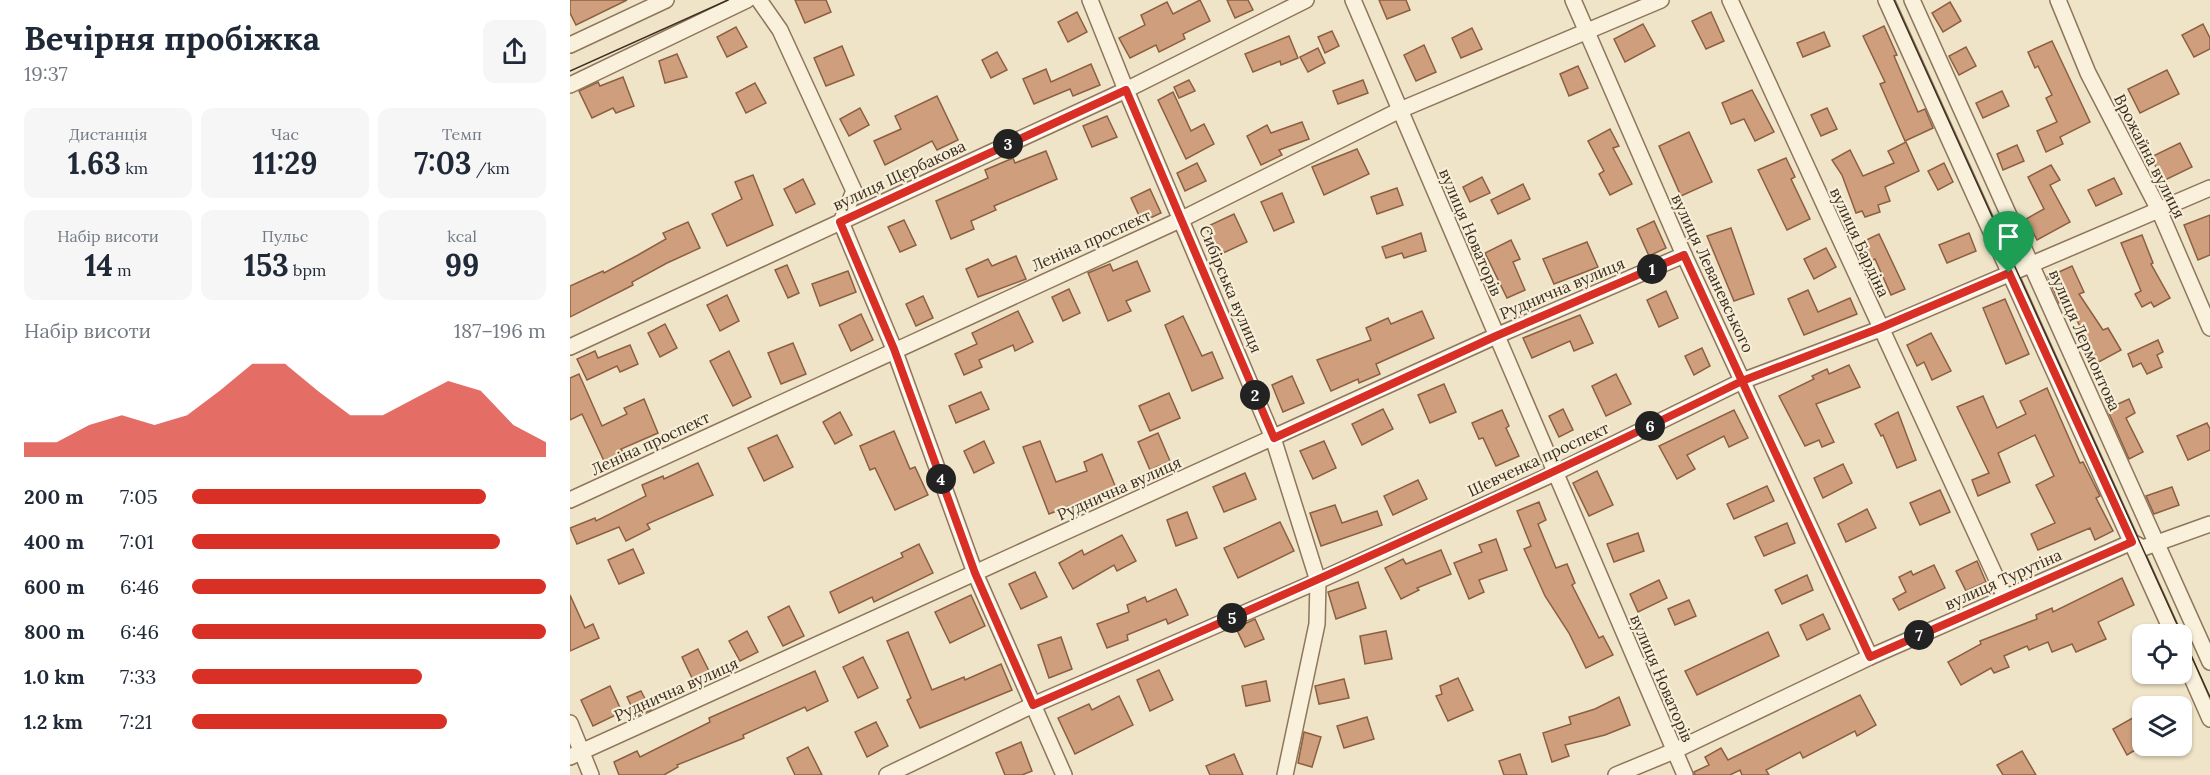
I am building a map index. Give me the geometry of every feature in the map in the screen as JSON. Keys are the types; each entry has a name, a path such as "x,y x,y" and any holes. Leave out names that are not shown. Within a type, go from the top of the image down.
{"street":[{"path":"570,45 666,0"},
{"path":"570,85 747,0"},
{"path":"759,0 780,30 854,191 840,222 894,349 975,573 1064,775"},
{"name":"Сибірська вулиця","path":"1090,0 1274,438 1318,581 1317,624 1285,775"},
{"name":"вулиця Щербакова","path":"570,347 1126,90 1306,0"},
{"name":"вулиця Новаторів","path":"1353,0 1685,775"},
{"name":"вулиця Леваневського","path":"1573,0 1684,255 1870,657"},
{"name":"Леніна проспект","path":"570,500 894,349 1182,219 1400,110 1661,0"},
{"name":"вулиця Бардіна","path":"1730,0 2005,597"},
{"path":"1886,0 2169,624"},
{"name":"вулиця Лермонтова","path":"1912,0 2210,662"},
{"name":"Врожайна вулиця","path":"2058,0 2088,73 2159,210 2210,328"},
{"name":"Шевченка проспект","path":"887,775 1033,705 1318,581 1555,473 1742,381 1880,328 2210,188"},
{"name":"Руднична вулиця","path":"576,754 1496,336 1684,255"},
{"name":"вулиця Турутіна","path":"1616,775 1674,751 1870,657 2132,542 2143,548 2210,524"},
{"path":"2192,678 2210,719"},
{"path":"570,723 576,754 591,775"}],"building":[{"path":"570,0 627,0 576,25 570,13"},
{"path":"795,0 826,0 831,12 805,23"},
{"path":"1200,0 1210,21 1183,34 1185,39 1159,52 1156,45 1130,58 1119,38 1145,25 1141,15 1167,2 1173,14"},
{"path":"1227,0 1248,0 1253,10 1235,18"},
{"path":"1379,0 1406,0 1410,10 1387,19"},
{"path":"1950,2 1961,21 1943,32 1932,13"},
{"path":"1077,12 1087,32 1068,42 1058,22"},
{"path":"1711,12 1724,41 1706,49 1692,21"},
{"path":"1643,24 1655,46 1625,62 1614,39"},
{"path":"2203,24 2210,38 2210,49 2194,57 2182,35"},
{"path":"1884,26 1918,112 1925,109 1933,128 1905,141 1880,84 1885,82 1863,36"},
{"path":"736,27 747,47 727,57 717,37"},
{"path":"1472,28 1482,49 1461,58 1452,38"},
{"path":"1332,31 1339,46 1325,53 1318,37"},
{"path":"1824,32 1830,46 1803,57 1797,43"},
{"path":"1289,36 1298,58 1281,65 1280,61 1253,72 1245,54"},
{"path":"2052,41 2090,122 2060,137 2063,144 2046,152 2037,131 2057,122 2046,98 2052,95 2038,66 2035,68 2028,52"},
{"path":"1424,45 1436,72 1416,81 1404,55"},
{"path":"842,46 854,75 826,86 814,58"},
{"path":"1966,47 1976,66 1959,75 1949,56"},
{"path":"1318,48 1325,63 1308,72 1300,57"},
{"path":"997,52 1007,70 991,78 982,60"},
{"path":"677,54 687,77 665,83 659,61"},
{"path":"1091,64 1100,85 1073,96 1070,89 1034,104 1023,79 1046,69 1051,82"},
{"path":"1578,66 1588,88 1569,96 1560,74"},
{"path":"2167,70 2179,94 2140,113 2128,89"},
{"path":"623,77 634,106 616,113 613,108 592,118 579,91 598,82 600,86"},
{"path":"1189,80 1195,91 1179,98 1174,87"},
{"path":"1363,80 1368,93 1338,104 1333,91"},
{"path":"755,83 766,103 746,113 736,93"},
{"path":"1752,90 1774,132 1755,141 1744,119 1731,124 1722,103"},
{"path":"2002,91 2009,106 1983,118 1976,103"},
{"path":"1173,92 1191,131 1204,124 1214,144 1186,159 1158,100"},
{"path":"937,96 958,140 937,150 932,141 885,165 874,141 901,129 895,116"},
{"path":"860,108 869,125 849,136 840,119"},
{"path":"1827,108 1837,129 1821,136 1811,115"},
{"path":"1107,116 1117,137 1092,147 1083,126"},
{"path":"1302,122 1309,139 1279,150 1282,155 1261,165 1247,136 1267,125 1271,133"},
{"path":"1610,129 1619,146 1613,148 1632,184 1610,195 1599,174 1604,171 1588,141"},
{"path":"1689,132 1712,182 1681,196 1659,146"},
{"path":"1906,142 1919,171 1885,187 1890,201 1878,205 1880,212 1865,217 1862,211 1856,213 1842,175 1832,160 1850,150 1863,176 1894,163 1888,151"},
{"path":"2180,143 2192,167 2163,181 2151,157"},
{"path":"2017,145 2024,161 2003,170 1997,154"},
{"path":"1357,149 1369,174 1324,195 1312,167"},
{"path":"1046,151 1057,179 994,206 996,210 971,221 974,229 951,239 936,201 988,178 985,170 1013,158 1015,163"},
{"path":"1786,158 1795,177 1791,179 1810,219 1787,230 1758,170"},
{"path":"1197,163 1206,181 1185,191 1177,173"},
{"path":"1944,163 1953,182 1938,190 1928,171"},
{"path":"2051,165 2060,180 2050,185 2070,222 2037,240 2026,219 2044,209 2028,177"},
{"path":"753,175 773,225 727,246 712,214 742,199 735,182"},
{"path":"1482,177 1490,193 1470,202 1463,187"},
{"path":"2114,178 2122,194 2096,206 2088,190"},
{"path":"803,179 815,204 796,213 784,189"},
{"path":"1523,184 1530,199 1498,214 1491,200"},
{"path":"1397,188 1403,205 1377,214 1371,197"},
{"path":"1150,189 1161,213 1142,222 1131,198"},
{"path":"1282,193 1294,222 1274,231 1261,202"},
{"path":"1234,214 1247,242 1219,255 1206,227"},
{"path":"2210,215 2210,255 2198,260 2184,225"},
{"path":"904,220 916,245 900,252 888,227"},
{"path":"1654,221 1666,248 1649,256 1637,229"},
{"path":"688,222 700,248 667,263 632,282 633,285 570,317 570,286 603,271 604,273 638,255 666,239 663,233"},
{"path":"1731,228 1754,294 1734,301 1707,236"},
{"path":"1421,233 1426,251 1404,258 1402,253 1386,258 1382,247"},
{"path":"1969,233 1976,251 1947,263 1939,245"},
{"path":"1879,234 1905,289 1891,295 1875,259 1871,261 1862,242"},
{"path":"2142,235 2153,263 2151,264 2170,298 2154,307 2151,302 2142,307 2135,294 2141,291 2121,243"},
{"path":"1511,240 1520,259 1513,262 1525,290 1507,298 1485,253"},
{"path":"1587,242 1598,267 1554,284 1543,259"},
{"path":"1826,248 1836,267 1814,279 1804,259"},
{"path":"1016,256 1026,279 978,297 966,269 988,259 992,266"},
{"path":"1137,261 1150,291 1126,301 1131,311 1108,321 1088,273 1110,264 1113,271"},
{"path":"787,265 799,293 788,298 775,270"},
{"path":"2072,266 2084,292 2079,294 2103,330 2108,328 2121,350 2097,363 2067,299 2059,303 2048,277"},
{"path":"848,271 856,292 820,306 812,284"},
{"path":"1069,289 1080,313 1063,321 1052,297"},
{"path":"1808,290 1818,312 1850,298 1857,314 1804,335 1788,299"},
{"path":"1666,291 1678,318 1659,327 1647,300"},
{"path":"727,295 739,321 720,331 707,305"},
{"path":"923,296 933,318 916,326 906,304"},
{"path":"2005,299 2029,354 2006,364 1983,308"},
{"path":"1018,311 1033,342 1015,351 1013,345 979,360 982,367 964,375 955,354 977,344 972,333"},
{"path":"1422,311 1434,338 1376,364 1380,374 1359,383 1358,379 1331,391 1317,360 1371,340 1366,328 1388,318 1391,324"},
{"path":"861,314 873,340 851,351 839,325"},
{"path":"1580,315 1593,343 1574,351 1570,341 1532,358 1523,338"},
{"path":"1183,316 1202,356 1212,352 1223,378 1192,391 1165,325"},
{"path":"665,324 677,348 660,357 648,333"},
{"path":"1931,333 1951,371 1932,380 1924,362 1917,366 1907,345"},
{"path":"2158,340 2163,352 2157,355 2162,367 2147,374 2141,363 2133,367 2128,354"},
{"path":"793,343 806,374 781,384 768,353"},
{"path":"630,345 638,364 620,372 617,366 587,380 577,359 595,351 598,358"},
{"path":"1702,348 1710,366 1694,375 1685,356"},
{"path":"729,351 751,397 733,406 710,361"},
{"path":"1849,365 1860,387 1816,404 1834,442 1822,447 1819,440 1805,446 1779,396 1814,379 1812,376 1827,369 1829,374"},
{"path":"579,374 602,426 627,414 624,408 644,399 658,433 621,449 624,454 605,463 582,414 570,420 570,378"},
{"path":"1616,374 1631,404 1606,416 1592,386"},
{"path":"1292,376 1304,403 1283,412 1272,385"},
{"path":"1444,384 1456,412 1430,423 1418,395"},
{"path":"2047,388 2080,463 2083,462 2100,496 2096,498 2113,531 2095,540 2090,528 2038,550 2031,534 2055,523 2036,485 2054,476 2035,435 1998,453 2010,482 1978,496 1972,480 1989,473 1957,407 1983,396 1997,428 2026,414 2020,401"},
{"path":"981,392 989,409 956,423 949,406"},
{"path":"1169,393 1180,418 1150,431 1139,406"},
{"path":"2129,399 2135,413 2126,418 2143,452 2129,459 2107,409"},
{"path":"1383,409 1393,429 1362,445 1352,424"},
{"path":"1563,409 1573,430 1559,437 1549,416"},
{"path":"1502,410 1509,426 1506,428 1519,456 1496,466 1483,438 1479,439 1472,423"},
{"path":"1734,410 1748,438 1729,447 1724,436 1687,455 1695,469 1677,479 1659,446"},
{"path":"840,412 852,435 835,444 823,422"},
{"path":"1898,412 1916,460 1897,468 1883,435 1881,436 1875,424"},
{"path":"2207,423 2210,429 2210,450 2188,460 2177,436"},
{"path":"894,431 910,469 915,467 928,495 895,510 875,468 870,470 860,446"},
{"path":"1158,433 1170,461 1150,470 1138,442"},
{"path":"777,435 793,467 764,481 748,448"},
{"path":"984,441 994,463 974,473 964,451"},
{"path":"1040,441 1056,482 1087,471 1084,462 1102,454 1116,488 1049,514 1023,447"},
{"path":"1324,441 1336,468 1313,479 1300,451"},
{"path":"698,463 713,495 647,524 650,529 626,541 619,527 577,544 570,528 595,518 596,521 646,496 642,485 663,476 664,479"},
{"path":"1843,464 1852,483 1823,498 1814,478"},
{"path":"1597,471 1613,505 1589,516 1573,483"},
{"path":"1245,473 1256,499 1224,512 1213,487"},
{"path":"1418,480 1427,499 1393,515 1384,496"},
{"path":"1767,486 1774,501 1734,519 1727,504"},
{"path":"2172,487 2179,505 2154,514 2146,496"},
{"path":"1940,490 1950,512 1920,525 1910,503"},
{"path":"1539,502 1546,520 1538,524 1556,568 1567,564 1575,583 1572,585 1599,638 1603,636 1613,655 1586,668 1569,633 1545,596 1524,549 1531,546 1517,511"},
{"path":"1335,505 1342,523 1377,511 1382,525 1321,546 1310,513"},
{"path":"1867,509 1876,528 1846,542 1838,524"},
{"path":"1187,512 1197,538 1176,546 1167,520"},
{"path":"1280,522 1294,551 1238,578 1224,548"},
{"path":"1787,523 1795,543 1764,556 1755,537"},
{"path":"1638,533 1644,551 1614,562 1607,544"},
{"path":"1122,535 1136,561 1117,571 1114,565 1073,589 1059,563 1082,550 1084,555"},
{"path":"1496,539 1507,570 1479,580 1484,592 1469,599 1454,563 1482,552 1479,545"},
{"path":"919,544 933,573 874,602 872,597 839,613 830,592 903,557 901,553"},
{"path":"633,549 644,573 619,584 608,560"},
{"path":"1441,550 1451,574 1417,588 1419,590 1401,599 1385,568 1403,559 1406,564"},
{"path":"1977,561 1986,582 1966,591 1956,571"},
{"path":"1934,565 1945,588 1899,610 1893,599 1906,592 1899,577 1911,571 1913,575"},
{"path":"1035,572 1047,597 1021,609 1009,584"},
{"path":"1807,575 1813,590 1782,604 1775,590"},
{"path":"2122,578 2134,605 2098,622 2106,639 2076,652 2072,644 2052,652 2048,642 2029,650 2027,646 2004,656 2009,667 1994,673 1991,668 1961,685 1948,662 1981,644 1980,641 2037,619 2036,615 2052,608 2053,612"},
{"path":"1659,580 1667,598 1638,612 1630,594"},
{"path":"1358,582 1366,608 1336,619 1328,592"},
{"path":"1176,589 1188,615 1168,624 1166,619 1127,635 1128,640 1107,648 1097,624 1129,612 1127,605 1145,597 1147,602"},
{"path":"570,595 585,628 593,624 599,638 570,651"},
{"path":"971,595 985,626 950,643 935,612"},
{"path":"1689,600 1696,616 1675,625 1668,609"},
{"path":"789,606 804,636 783,646 768,617"},
{"path":"1823,614 1830,629 1807,640 1800,625"},
{"path":"1255,619 1264,639 1245,647 1236,628"},
{"path":"747,631 758,652 740,661 729,641"},
{"path":"1386,631 1392,659 1365,664 1360,636"},
{"path":"908,632 932,690 964,677 965,680 1001,664 1012,690 920,728 907,700 911,698 887,641"},
{"path":"1768,632 1779,656 1697,695 1685,671"},
{"path":"1061,637 1072,669 1049,678 1038,645"},
{"path":"698,649 709,671 693,680 682,657"},
{"path":"863,657 878,688 858,698 843,667"},
{"path":"1159,670 1173,700 1150,711 1137,680"},
{"path":"815,671 828,701 807,711 805,707 743,735 744,738 677,765 678,767 664,775 619,775 614,762 637,751 640,757 710,722 709,718"},
{"path":"1458,678 1473,710 1448,721 1436,696 1442,694 1440,686"},
{"path":"1344,679 1349,698 1319,704 1315,686"},
{"path":"1266,681 1270,701 1246,706 1242,686"},
{"path":"610,686 622,712 593,726 581,700"},
{"path":"641,691 651,710 636,716 627,697"},
{"path":"1860,695 1876,725 1857,736 1855,731 1803,758 1800,752 1766,770 1769,775 1742,775 1740,770 1730,775 1695,775 1694,772 1709,765 1705,757 1721,748 1728,760"},
{"path":"1119,696 1133,725 1075,754 1058,718 1089,704 1092,710"},
{"path":"1619,697 1630,725 1605,735 1565,745 1569,756 1552,762 1543,733 1571,724 1569,717 1595,709"},
{"path":"1367,717 1374,739 1344,748 1337,726"},
{"path":"2132,718 2132,752 2127,755 2113,729"},
{"path":"876,722 888,746 867,757 855,732"},
{"path":"1304,732 1321,737 1312,767 1298,763"},
{"path":"1021,742 1032,771 1022,775 1005,775 996,753"},
{"path":"808,747 822,775 795,775 787,758"},
{"path":"2022,751 2036,775 2003,775 1997,765"},
{"path":"1234,754 1243,775 1210,775 1206,766"},
{"path":"1520,754 1527,775 1504,775 1499,761"}],"tram line":[{"path":"570,71 728,0"},
{"path":"1894,0 2210,697"}],"route":[{"path":"2009,273 1880,328 1742,381 1684,255 1496,336 1274,438 1126,90 840,222 894,349 975,573 1033,705 1318,581 1555,473 1742,381 1870,657 2132,542 2009,273"}]}
